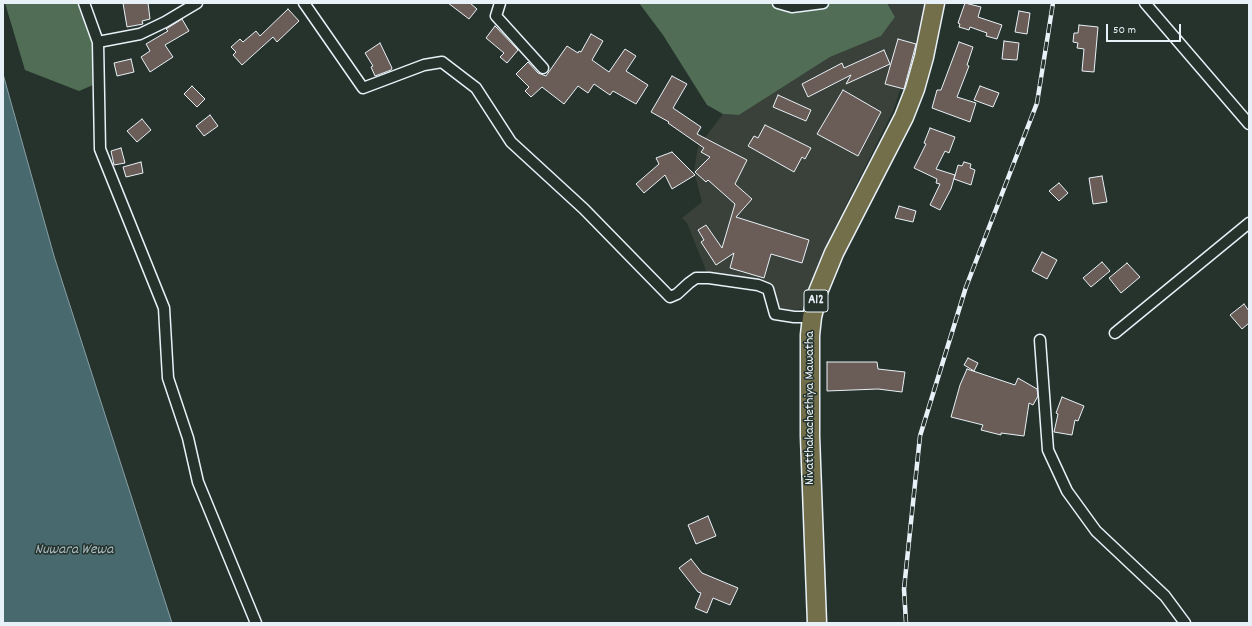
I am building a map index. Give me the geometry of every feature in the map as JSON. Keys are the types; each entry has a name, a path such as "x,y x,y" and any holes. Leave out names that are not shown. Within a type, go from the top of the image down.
{"highway":[{"name":"Nivatthakachethiya Mawatha","path":"818,623 810,436 810,335 812,317 818,292 834,253 909,103 924,58 935,3"}],"street":[{"path":"84,3 98,42 100,149 164,308 168,378 188,438 198,482 256,623"},
{"path":"98,42 140,34 165,22 197,3"},
{"path":"304,3 363,88 424,65 442,62 476,88 511,142 584,209 670,297 677,294 696,278 708,278 758,285 768,289 776,314 794,318 812,317"},
{"path":"500,3 496,16 543,68"},
{"path":"778,3 792,7 823,3"},
{"path":"1145,3 1249,124"},
{"path":"1116,333 1249,223"},
{"path":"1040,340 1048,450 1067,491 1096,531 1165,596 1185,623"}],"shaded area":[{"path":"887,3 926,3 919,34 893,111 830,237 805,308 775,314 767,289 709,278 687,223 682,218 702,202 694,171 698,147 723,114 739,115 830,57 881,36 895,17"}],"green space":[{"path":"5,3 77,3 93,40 93,85 79,91 25,70"},
{"path":"639,3 887,3 895,17 881,36 830,57 739,115 723,114 707,105 663,35"}],"water":[{"name":"Nuwara Wewa","path":"3,74 54,256 172,623 3,623"}],"building":[{"path":"123,3 148,3 150,19 142,21 143,24 127,27"},
{"path":"448,3 470,3 477,9 469,19"},
{"path":"965,3 981,7 978,17 1002,25 997,39 986,36 987,33 970,27 969,30 959,27 960,24 958,23"},
{"path":"288,9 299,21 277,42 273,37 242,65 233,55 236,52 231,47 240,39 243,42 256,31 260,36"},
{"path":"1019,11 1030,13 1027,34 1015,32"},
{"path":"182,19 189,31 165,45 173,57 150,72 141,57 150,51 146,44 168,31 166,29"},
{"path":"1079,25 1098,27 1094,72 1082,71 1084,49 1077,48 1078,43 1073,42 1074,33 1078,33"},
{"path":"495,26 518,50 507,63 500,57 504,53 486,38"},
{"path":"591,34 603,41 592,60 609,72 625,49 636,56 626,71 648,85 636,104 613,91 610,95 594,84 588,93 578,86 564,104 542,87 531,97 525,91 529,87 516,74 528,62 538,73 546,76 567,46 578,53 579,51 581,52"},
{"path":"898,39 916,44 904,89 885,84"},
{"path":"1004,41 1019,43 1017,60 1002,59"},
{"path":"959,42 973,47 967,65 969,66 957,97 976,103 970,122 932,108 937,90 941,90"},
{"path":"380,43 392,68 391,70 375,76 371,67 373,66 365,53"},
{"path":"884,50 890,64 846,84 851,75 808,97 802,84 842,63 844,68"},
{"path":"131,59 134,72 117,76 114,63"},
{"path":"672,76 687,84 673,108 701,127 697,134 747,160 735,184 752,199 736,217 809,240 802,263 771,254 764,278 730,268 734,253 716,265 701,242 704,240 698,230 706,225 722,248 735,204 708,180 706,182 695,172 710,157 701,152 704,148 668,123 669,122 651,112"},
{"path":"192,86 205,99 197,107 184,94"},
{"path":"980,86 999,93 993,107 974,100"},
{"path":"843,90 881,112 858,156 817,134"},
{"path":"778,95 811,110 806,121 773,107"},
{"path":"210,115 218,126 204,136 196,126"},
{"path":"142,119 151,130 137,142 127,131"},
{"path":"765,125 811,148 805,159 802,157 794,172 748,146 754,136 758,138"},
{"path":"930,128 955,137 949,153 945,151 936,169 955,175 951,189 940,210 930,205 940,184 936,183 937,179 914,168 926,144 924,143"},
{"path":"121,148 125,163 114,165 111,151"},
{"path":"672,152 695,175 672,189 665,175 644,193 636,184 659,164 656,158"},
{"path":"141,162 143,173 126,177 123,167"},
{"path":"964,162 971,164 970,168 975,170 971,185 954,179 958,165 962,166"},
{"path":"1102,176 1107,202 1093,204 1089,178"},
{"path":"1059,183 1068,193 1059,201 1049,191"},
{"path":"899,206 916,211 913,222 895,218"},
{"path":"1042,252 1057,260 1047,279 1032,271"},
{"path":"1102,262 1110,271 1091,287 1083,278"},
{"path":"1127,263 1140,277 1121,293 1109,278"},
{"path":"1244,304 1249,311 1249,323 1242,329 1230,315"},
{"path":"968,358 978,363 974,371 964,365"},
{"path":"827,362 877,362 878,369 905,372 902,392 878,389 827,391"},
{"path":"967,369 1015,385 1018,378 1037,389 1038,396 1033,405 1029,403 1024,436 1001,433 1001,435 981,430 983,425 951,417 960,385"},
{"path":"1062,397 1084,406 1078,421 1075,420 1072,435 1054,432 1058,414 1056,413"},
{"path":"708,516 716,536 696,544 688,525"},
{"path":"691,559 702,573 738,588 730,605 713,598 707,613 695,608 701,593 698,592 679,568"}],"railway":[{"path":"906,623 904,589 920,436 966,287 1037,103 1053,3"}]}
